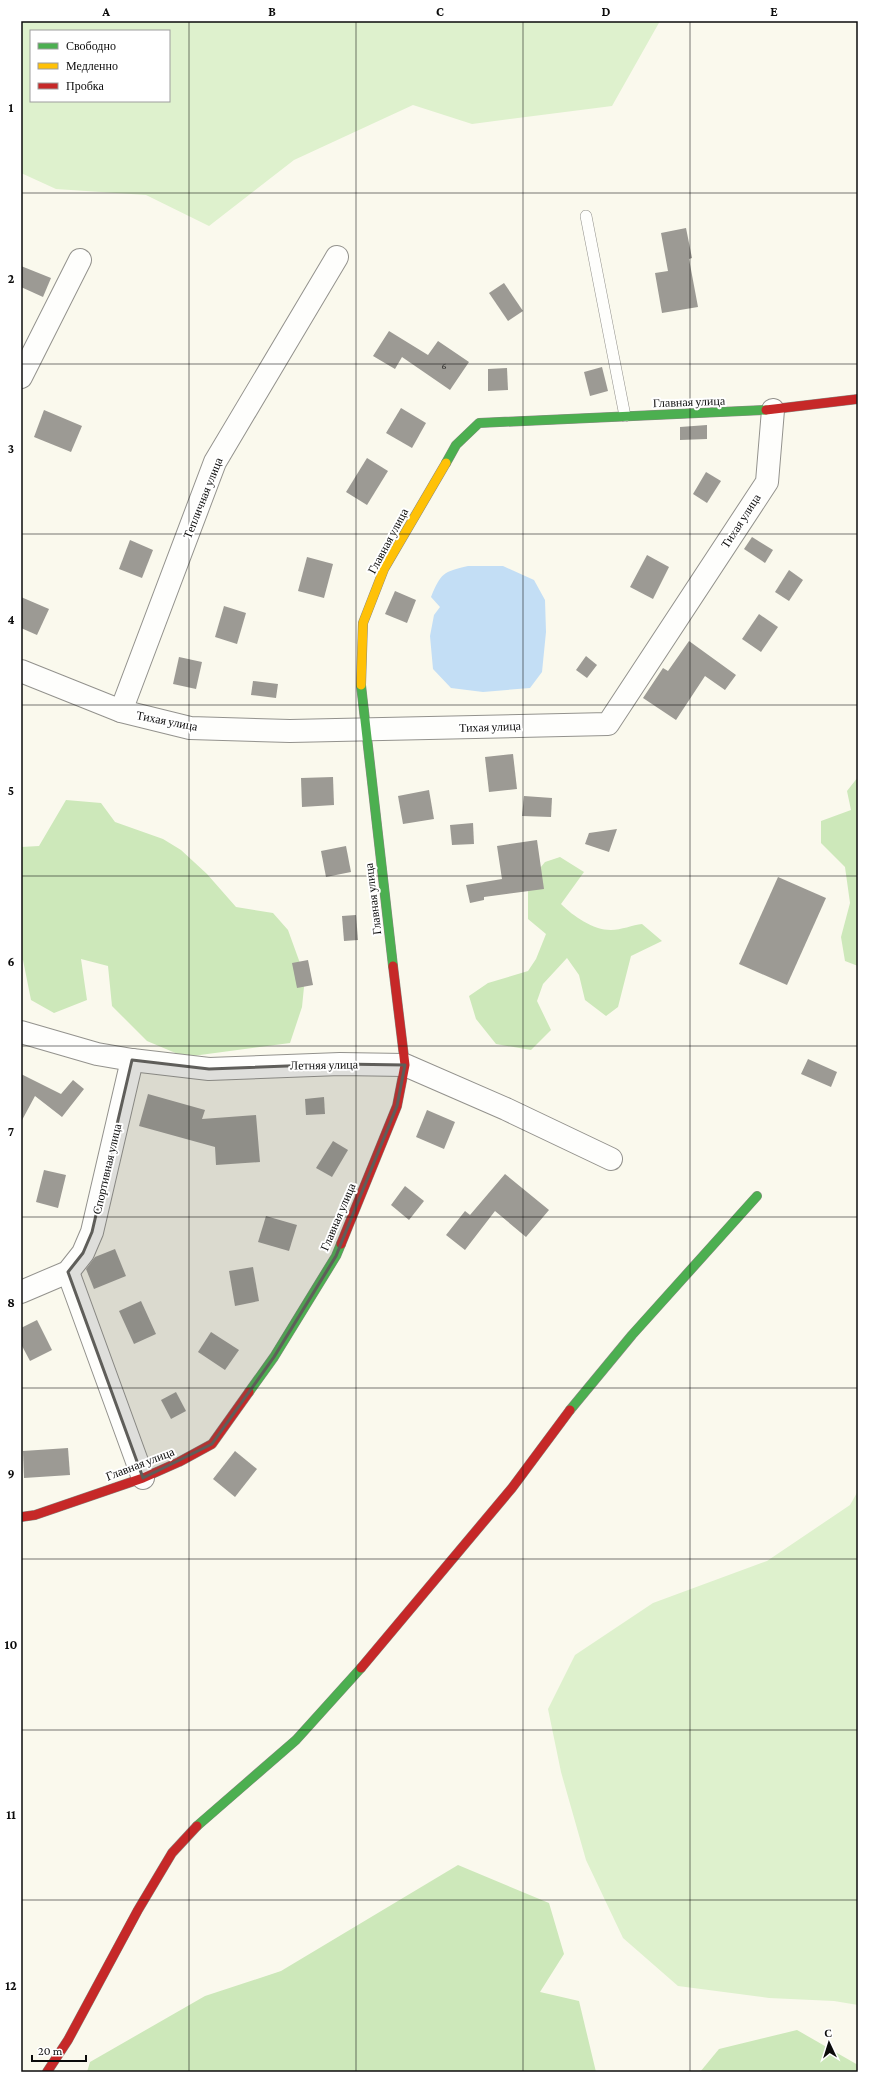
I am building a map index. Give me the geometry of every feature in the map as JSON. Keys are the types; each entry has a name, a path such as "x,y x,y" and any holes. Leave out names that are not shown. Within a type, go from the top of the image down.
{"street":[{"name":"Тепличная улица","path":"121,711 215,462 337,257"},
{"path":"21,377 80,260"},
{"name":"Главная улица","path":"21,1517 35,1515 143,1478 179,1462 212,1444 274,1357 336,1256 397,1106 405,1065 361,695 363,623 384,569 456,445 479,423 773,410 858,399"},
{"name":"Тихая улица","path":"21,671 121,711 190,728 290,731 608,724 767,482 773,410"},
{"name":"Летняя улица","path":"21,1032 97,1054 132,1060 209,1069 340,1064 405,1065 506,1109 611,1159"},
{"name":"Спортивная улица","path":"21,1292 68,1272 83,1253 92,1232 132,1060"},
{"path":"47,2072 68,2040 138,1910 172,1853 200,1822 296,1740 385,1641 512,1488 574,1405 632,1335 757,1196"},
{"path":"68,1272 143,1478"}],"lane":[{"path":"586,216 625,416"}],"highlighted area":[{"path":"132,1060 209,1069 340,1064 405,1065 397,1106 336,1256 274,1357 212,1444 143,1478 68,1272 83,1253 92,1232"}],"green space":[{"path":"21,21 660,21 612,106 472,124 413,105 294,160 209,226 146,195 56,189 21,173"},
{"path":"858,777 858,966 845,961 841,937 850,903 845,867 821,843 821,821 851,810 847,791"},
{"path":"66,800 101,803 115,822 163,839 181,850 207,874 236,907 273,913 288,930 305,977 302,1007 290,1043 185,1057 147,1041 112,1006 108,966 81,959 87,1000 54,1013 31,1000 23,960 21,960 21,847 39,846"},
{"path":"560,857 584,872 561,904 571,913 584,922 597,928 615,930 642,924 662,941 631,956 618,1007 606,1016 585,1000 579,975 567,958 543,984 537,1001 551,1030 531,1050 496,1044 476,1019 469,996 488,983 528,971 536,959 546,934 528,919 528,883 545,862"},
{"path":"858,1491 858,2005 834,2001 769,1998 678,1986 623,1938 586,1860 561,1772 548,1709 575,1655 653,1603 767,1561 850,1505"},
{"path":"458,1865 549,1903 564,1954 540,1992 579,2001 596,2072 87,2072 90,2062 205,1996 281,1971"},
{"path":"797,2030 858,2065 858,2072 700,2072 719,2049"}],"water":[{"path":"468,566 503,566 534,580 545,600 546,632 542,672 530,688 483,692 451,688 433,669 430,636 434,615 440,607 431,597 437,583 444,575 453,570"}],"building":[{"path":"686,228 692,258 689,259 698,307 662,313 655,273 668,271 661,233"},
{"path":"21,266 51,278 43,297 21,287"},
{"path":"504,283 523,311 508,321 489,293"},
{"path":"389,331 428,355 438,341 469,362 450,390 402,357 395,369 373,356"},
{"path":"602,367 608,391 590,396 584,372"},
{"path":"507,368 508,390 488,391 488,369"},
{"path":"401,408 426,423 412,448 386,433"},
{"path":"44,410 82,426 71,452 34,437"},
{"path":"707,425 707,439 680,440 680,427"},
{"path":"367,458 388,471 367,505 346,492"},
{"path":"706,472 721,481 707,503 693,494"},
{"path":"752,537 773,550 765,563 744,549"},
{"path":"130,540 153,550 142,578 119,569"},
{"path":"647,555 669,567 653,599 630,587"},
{"path":"307,557 333,564 324,598 298,591"},
{"path":"789,570 803,580 789,601 775,592"},
{"path":"395,591 416,600 407,623 385,614"},
{"path":"21,597 49,609 37,635 21,628"},
{"path":"224,606 246,613 237,644 215,637"},
{"path":"759,614 778,627 761,652 742,639"},
{"path":"689,641 736,675 725,690 705,676 676,720 643,698 663,668 668,671"},
{"path":"586,656 597,665 587,678 576,670"},
{"path":"179,657 202,662 196,689 173,684"},
{"path":"253,681 278,684 276,698 251,695"},
{"path":"513,754 517,789 489,792 485,757"},
{"path":"333,777 334,805 302,807 301,778"},
{"path":"429,790 434,819 403,824 398,796"},
{"path":"524,796 552,798 551,817 522,816"},
{"path":"473,823 474,844 452,845 450,825"},
{"path":"617,829 609,852 585,844 589,833"},
{"path":"537,840 544,889 484,897 484,900 470,903 466,885 502,879 497,846"},
{"path":"346,846 351,872 326,877 321,851"},
{"path":"778,877 826,898 787,985 739,964"},
{"path":"356,915 358,940 344,941 342,916"},
{"path":"308,960 313,985 297,988 292,963"},
{"path":"808,1059 837,1072 831,1087 801,1074"},
{"path":"21,1074 61,1094 73,1080 84,1089 62,1117 35,1096 21,1122"},
{"path":"148,1094 205,1110 202,1119 256,1115 260,1162 216,1165 215,1147 139,1126"},
{"path":"324,1097 325,1114 306,1115 305,1099"},
{"path":"427,1110 455,1122 444,1149 416,1137"},
{"path":"333,1141 348,1150 332,1177 316,1168"},
{"path":"44,1170 66,1175 58,1208 36,1202"},
{"path":"505,1174 549,1210 526,1237 495,1211 465,1250 446,1235 465,1211 470,1215"},
{"path":"405,1186 424,1201 409,1220 391,1205"},
{"path":"266,1216 297,1225 289,1251 258,1242"},
{"path":"115,1249 126,1276 94,1289 86,1269 95,1257"},
{"path":"253,1267 259,1301 235,1306 229,1271"},
{"path":"141,1301 156,1334 134,1344 119,1311"},
{"path":"37,1320 52,1350 30,1361 21,1344 21,1328"},
{"path":"211,1332 239,1350 225,1370 198,1352"},
{"path":"176,1392 186,1411 171,1419 161,1400"},
{"path":"68,1448 70,1475 24,1478 23,1451"},
{"path":"235,1451 257,1469 235,1497 213,1479"}],"traffic: fast":[{"path":"446,463 456,445 479,423 766,410"},
{"path":"361,685 393,966"},
{"path":"570,1410 632,1335 757,1196"},
{"path":"249,1392 274,1357 336,1256 341,1244"},
{"path":"197,1826 296,1740 361,1668"}],"traffic: slow":[{"path":"361,685 363,623 384,569 446,463"}],"traffic: jam":[{"path":"766,410 858,399"},
{"path":"341,1244 397,1106 405,1065 393,966"},
{"path":"21,1517 35,1515 143,1478 179,1462 212,1444 249,1392"},
{"path":"361,1668 512,1488 570,1410"},
{"path":"47,2072 68,2040 138,1910 172,1853 197,1826"}]}
